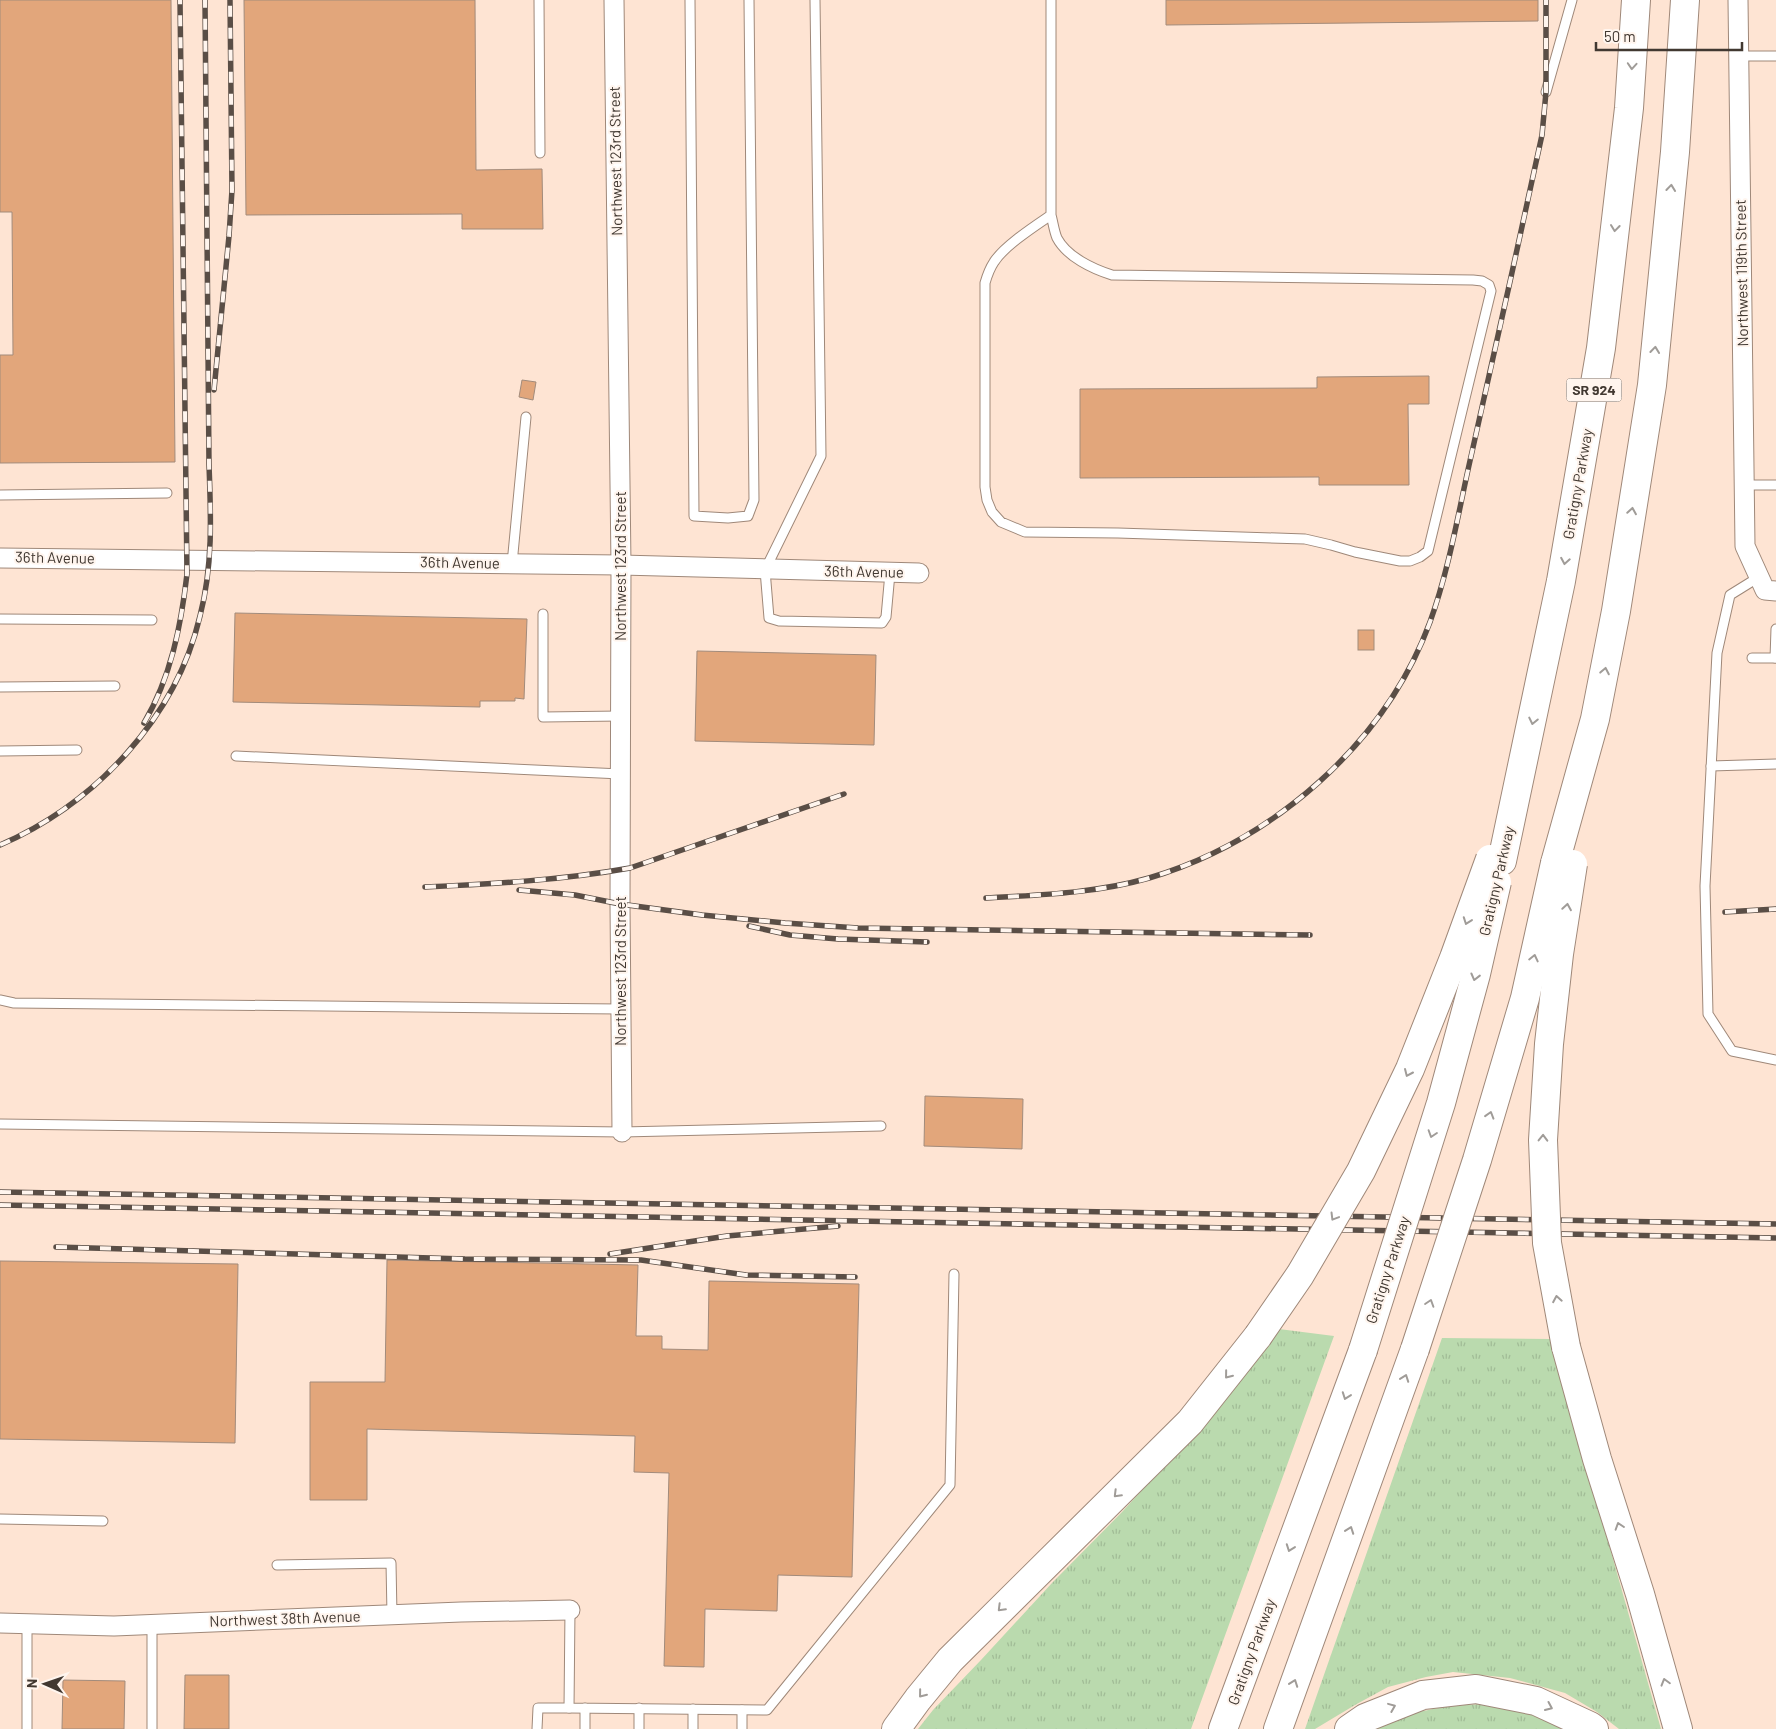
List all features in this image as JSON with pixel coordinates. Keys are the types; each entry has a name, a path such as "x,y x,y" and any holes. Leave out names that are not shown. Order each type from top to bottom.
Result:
{"highway":[{"name":"Gratigny Parkway","path":"1223,1729 1362,1350 1441,1103 1476,974 1496,860 1521,776 1561,581 1601,348 1629,108 1636,0"},
{"path":"1278,1729 1415,1349 1477,1160 1564,864 1616,611 1652,385 1675,152 1685,0"},
{"path":"896,1729 950,1660 1190,1422 1258,1336 1300,1275 1361,1171 1410,1070 1454,958 1496,860"},
{"path":"1564,864 1559,954 1550,1035 1543,1140 1547,1243 1566,1347 1597,1459 1640,1594 1678,1729"},
{"path":"1349,1729 1365,1718 1423,1695 1476,1689 1536,1701 1594,1729"}],"street":[{"name":"Northwest 123rd Street","path":"614,0 621,565 622,774 620,904 622,1132"},
{"name":"Northwest 119th Street","path":"1738,0 1746,546 1759,577"},
{"name":"36th Avenue","path":"0,558 621,565 919,573"},
{"path":"1759,577 1765,590 1776,591"},
{"name":"Northwest 38th Avenue","path":"0,1623 114,1626 570,1610"}],"lane":[{"path":"539,0 540,153"},
{"path":"690,0 694,516 728,518 748,516 754,500 749,0"},
{"path":"815,0 821,456 765,570 768,618 778,621 882,623 886,617 890,573"},
{"path":"1051,0 1051,215 1058,238 1069,252 1081,262 1112,275 1473,280 1482,281 1489,285 1491,291 1428,551 1420,558 1400,561 1305,539 1025,532 1001,522 992,512 987,500 985,487 985,283 995,260 1008,247 1051,215"},
{"path":"1546,92 1572,0"},
{"path":"1739,56 1776,56"},
{"path":"512,564 526,417"},
{"path":"1745,485 1776,485"},
{"path":"0,495 167,493"},
{"path":"1759,577 1730,595 1717,653 1705,886 1708,1014 1732,1051 1776,1060"},
{"path":"543,614 543,717 621,716"},
{"path":"0,619 152,620"},
{"path":"1752,658 1776,658 1776,629"},
{"path":"0,687 115,686"},
{"path":"0,751 77,750"},
{"path":"236,756 622,774"},
{"path":"1711,766 1776,764"},
{"path":"0,1000 14,1003 622,1009"},
{"path":"0,1124 622,1132 881,1126"},
{"path":"537,1729 538,1708 767,1710 950,1485 954,1274"},
{"path":"0,1519 103,1522"},
{"path":"277,1565 391,1563 392,1615"},
{"path":"569,1708 570,1610"},
{"path":"27,1624 27,1729"},
{"path":"152,1625 152,1729"},
{"path":"585,1708 585,1729"},
{"path":"639,1708 639,1729"},
{"path":"692,1729 693,1709"},
{"path":"742,1710 742,1729"}],"green space":[{"path":"1271,1328 1334,1336 1191,1729 918,1729 933,1710 1052,1583 1122,1512 1184,1444"},
{"path":"1442,1338 1551,1339 1661,1729 1619,1729 1597,1712 1565,1693 1510,1678 1453,1672 1388,1687 1315,1729 1305,1729"},
{"path":"1481,1704 1518,1708 1565,1729 1377,1729 1414,1713 1454,1706"}],"building":[{"path":"0,0 171,0 175,462 0,463 0,355 13,355 12,212 0,212"},
{"path":"244,0 475,0 476,170 542,169 543,229 462,229 462,214 246,215"},
{"path":"1166,0 1538,0 1538,21 1166,25"},
{"path":"1429,376 1429,404 1408,404 1409,485 1319,485 1319,477 1080,478 1080,389 1317,388 1317,377"},
{"path":"522,380 536,382 533,400 519,397"},
{"path":"235,613 527,619 524,699 515,698 515,701 480,701 480,707 233,702"},
{"path":"1358,630 1374,630 1374,650 1358,650"},
{"path":"697,651 876,655 874,745 695,741"},
{"path":"925,1096 1023,1099 1022,1149 924,1146"},
{"path":"387,1260 638,1265 636,1336 662,1336 662,1349 708,1350 709,1281 859,1284 852,1577 778,1575 777,1611 705,1609 704,1667 664,1666 669,1473 634,1472 635,1436 367,1429 367,1500 310,1500 310,1382 385,1382"},
{"path":"0,1261 238,1264 235,1443 0,1439"},
{"path":"185,1675 229,1675 229,1729 184,1729"},
{"path":"63,1680 125,1681 124,1729 62,1729"}],"railway":[{"path":"144,723 168,669 182,613 187,574 180,0"},
{"path":"0,845 35,828 68,806 99,781 127,753 151,722 172,689 188,653 200,616 209,560 210,522 205,0"},
{"path":"214,390 232,190 230,0"},
{"path":"986,898 1027,896 1109,887 1149,878 1195,861 1239,840 1281,813 1319,782 1354,747 1385,708 1410,667 1430,622 1454,537 1542,135 1546,92 1546,0"},
{"path":"425,887 502,883 630,868 844,794"},
{"path":"519,890 575,895 620,904 702,915 858,928 1310,935"},
{"path":"1725,912 1776,909"},
{"path":"749,926 790,935 838,939 927,942"},
{"path":"0,1192 1776,1224"},
{"path":"0,1205 1776,1238"},
{"path":"610,1254 727,1236 838,1226"},
{"path":"56,1247 465,1259 641,1260 746,1275 855,1277"}]}
